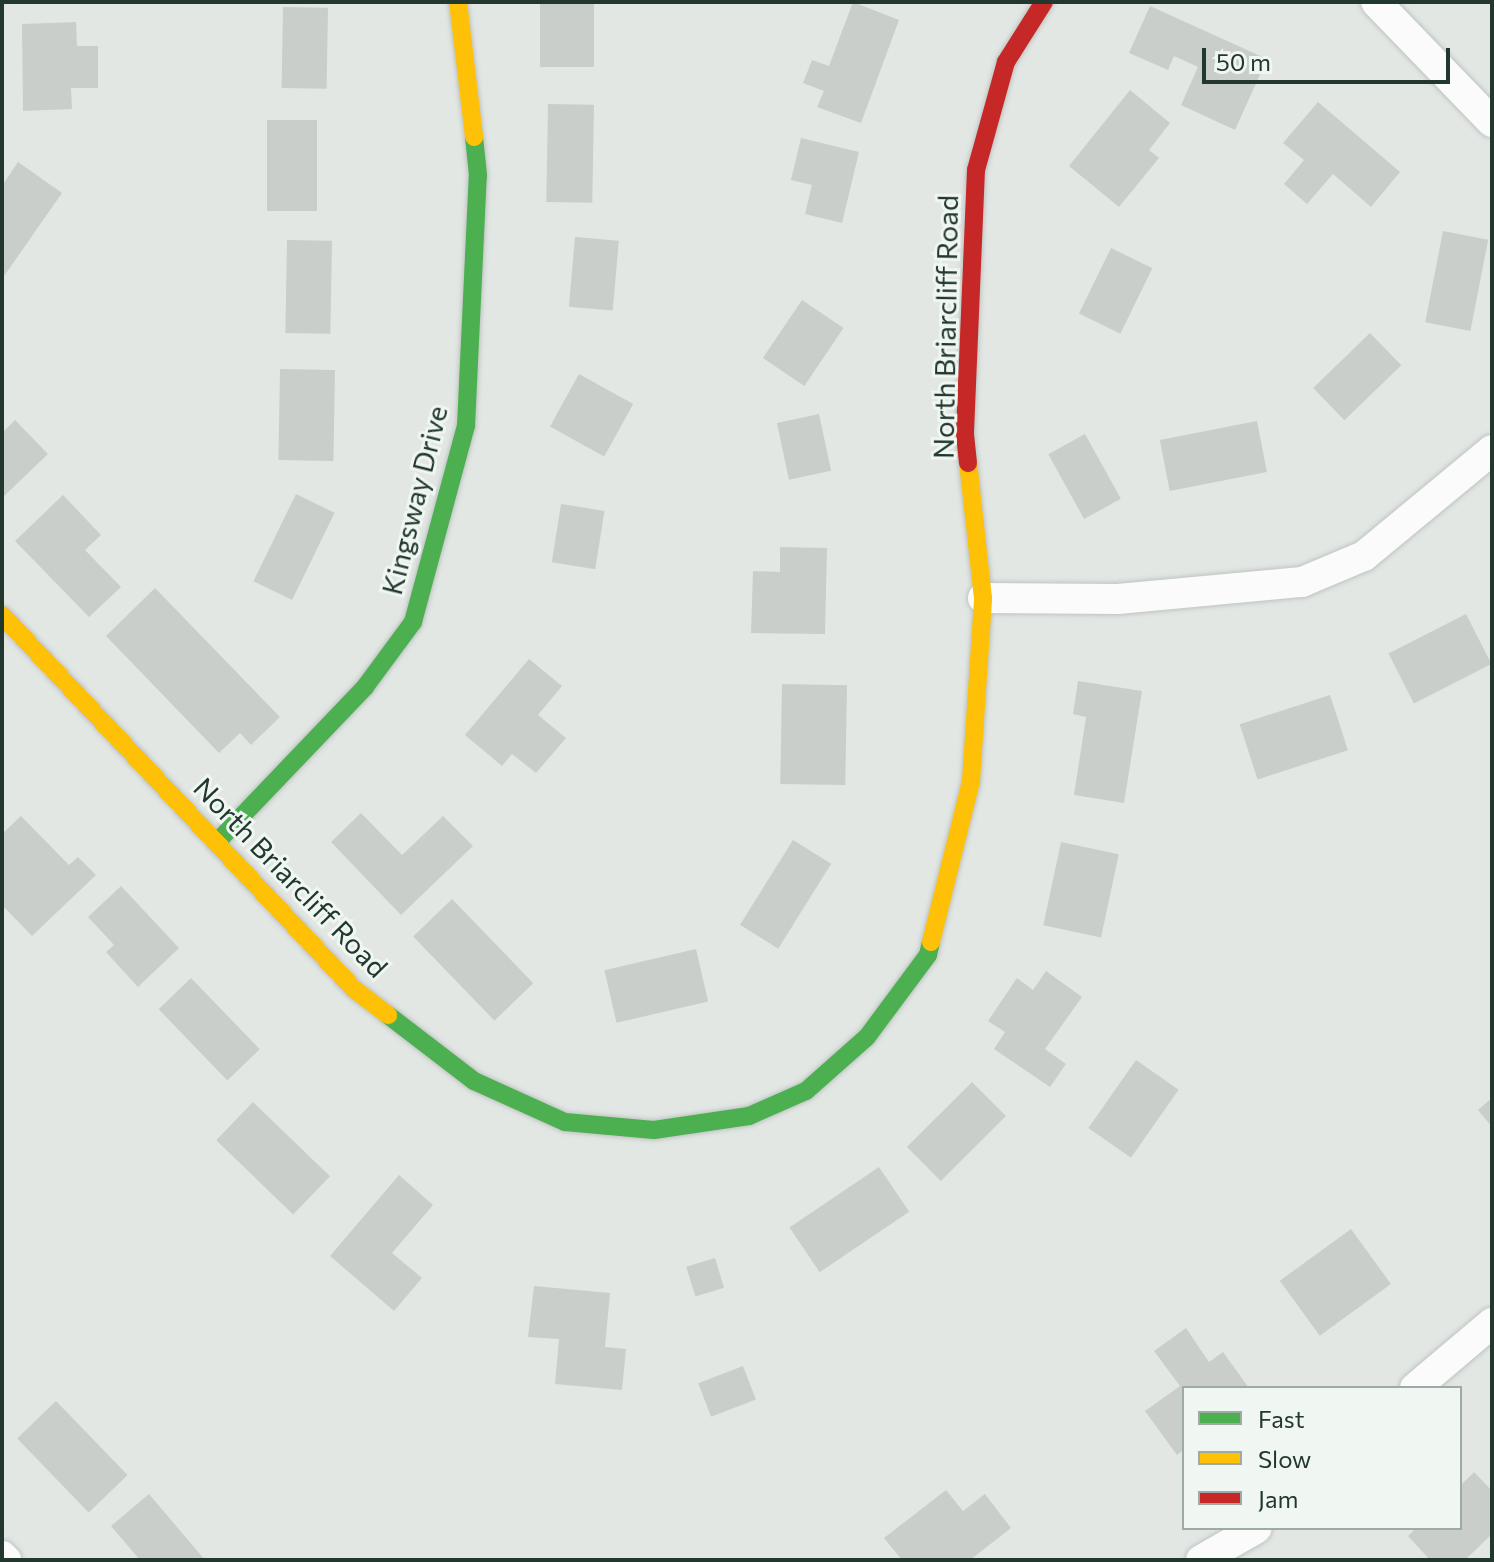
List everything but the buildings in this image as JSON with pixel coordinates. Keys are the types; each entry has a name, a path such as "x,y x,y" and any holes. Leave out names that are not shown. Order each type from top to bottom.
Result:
{"street":[{"name":"Kingsway Drive","path":"218,841 365,687 413,622 466,426 478,175 458,2"},
{"name":"North Briarcliff Road","path":"2,615 354,989 474,1081 565,1122 654,1130 749,1116 806,1091 867,1037 928,955 971,781 983,598 965,432 976,170 1006,62 1044,2"},
{"path":"1376,2 1492,122"},
{"path":"983,598 1118,599 1302,582 1364,556 1492,450"},
{"path":"1417,1386 1492,1323"},
{"path":"1201,1560 1254,1530"},
{"path":"2,1556 6,1560"}],"traffic: fast":[{"path":"218,841 365,687 413,622 466,426 478,175 474,137"},
{"path":"388,1015 474,1081 565,1122 654,1130 749,1116 806,1091 867,1037 928,955 931,942"}],"traffic: slow":[{"path":"458,2 474,137"},
{"path":"931,942 971,781 983,598 968,463"},
{"path":"2,615 354,989 388,1015"}],"traffic: jam":[{"path":"968,463 965,432 976,170 1006,62 1044,2"}]}
